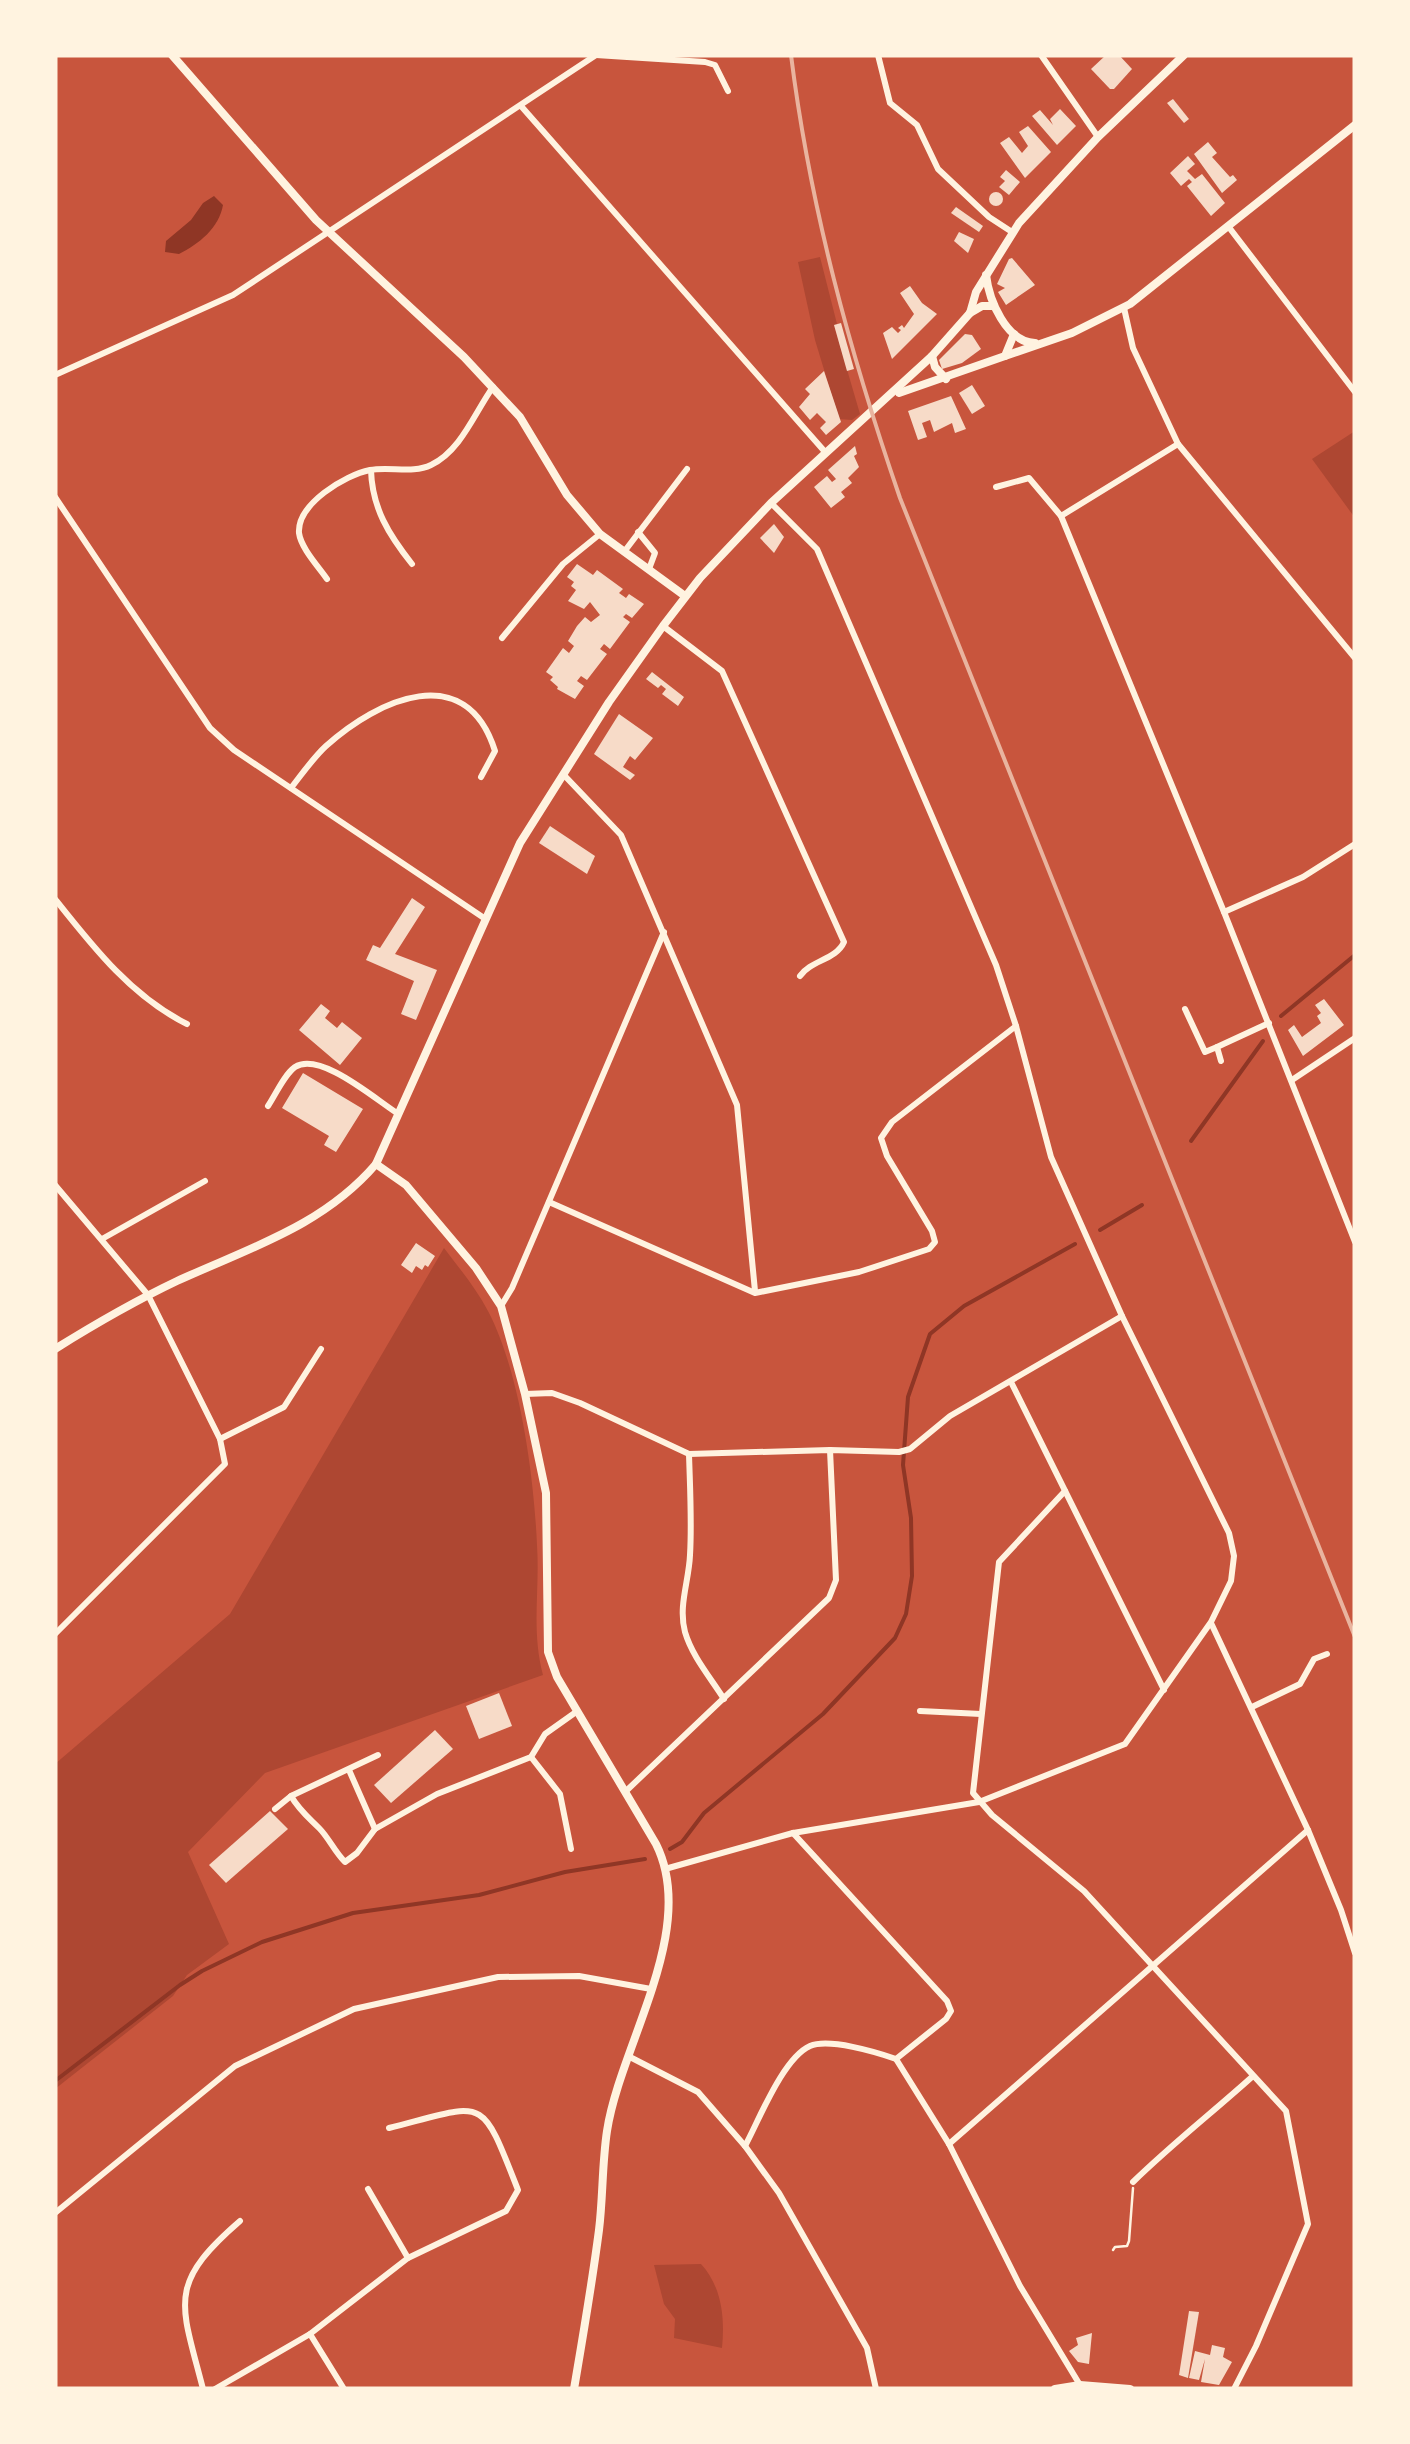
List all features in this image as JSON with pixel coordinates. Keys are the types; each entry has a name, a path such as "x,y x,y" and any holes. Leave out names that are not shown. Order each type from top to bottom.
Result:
{"street":[{"path":"172,55 270,171 492,387 528,428 567,495 600,534 685,596"},
{"path":"55,376 208,309 286,262 596,55 705,62 715,65 728,91"},
{"path":"878,55 890,103 917,125 938,169 989,218 1012,232"},
{"path":"1041,55 1098,137"},
{"path":"970,313 976,292 1012,232 1098,137 1184,55"},
{"path":"522,106 826,453"},
{"path":"894,394 1049,342 1124,308 1355,125"},
{"path":"1228,226 1355,392"},
{"path":"986,276 994,306 1014,334 1026,343 1049,342"},
{"path":"55,1349 148,1294 299,1226 334,1206 376,1164 520,842 662,626 771,502 894,394 970,313 982,306 994,306"},
{"path":"1124,308 1133,348 1178,444 1355,658"},
{"path":"1004,356 1014,334"},
{"path":"932,356 934,367 946,379"},
{"path":"327,579 300,537 300,520 320,496 343,479 371,470 434,464 462,436 492,387"},
{"path":"1061,516 1178,444"},
{"path":"624,552 687,469"},
{"path":"371,470 372,497 392,539 412,564"},
{"path":"996,487 1029,478 1061,516 1352,1226 1355,1242"},
{"path":"55,497 210,728 234,750 484,918"},
{"path":"665,1869 794,1833 979,1802 1125,1744 1211,1622 1231,1582 1234,1556 1228,1533 1122,1316 1051,1157 996,965 817,549 771,502"},
{"path":"638,532 656,553 649,569"},
{"path":"502,638 564,564 600,534"},
{"path":"662,626 722,672 844,942 840,951 806,967 800,976"},
{"path":"291,788 326,747 379,708 431,693 465,704 488,729 495,751 481,776"},
{"path":"563,774 621,835 737,1105 755,1293"},
{"path":"1224,912 1303,878 1355,844"},
{"path":"55,899 114,969 160,1011 187,1024"},
{"path":"501,1306 664,932"},
{"path":"1186,1008 1205,1052 1269,1023"},
{"path":"549,1202 755,1293 859,1272 929,1249 934,1242 932,1232 887,1156 882,1138 892,1122 1016,1026"},
{"path":"1292,1080 1355,1038"},
{"path":"1216,1047 1221,1060"},
{"path":"268,1106 292,1068 306,1062 330,1068 397,1114"},
{"path":"376,1164 406,1185 476,1268 501,1306 546,1493 548,1652 576,1712 656,1844 665,1869 666,1926 651,1989 626,2055 607,2127 600,2226 574,2389"},
{"path":"102,1239 205,1181"},
{"path":"55,1185 148,1294 220,1439 225,1464 55,1634"},
{"path":"525,1394 552,1393 580,1402 689,1454 899,1452 910,1449 950,1416 1122,1316"},
{"path":"220,1439 284,1407 321,1349"},
{"path":"1011,1382 1164,1690"},
{"path":"625,1792 829,1598 836,1580 830,1450"},
{"path":"689,1454 692,1536 682,1602 684,1627 691,1649 724,1698"},
{"path":"1064,1491 999,1562 973,1793 1084,1891 1286,2111 1308,2224 1234,2389"},
{"path":"1211,1622 1308,1830 1342,1910 1355,1953"},
{"path":"1252,1707 1300,1684 1314,1659 1327,1654"},
{"path":"920,1711 981,1714"},
{"path":"291,1796 303,1816 320,1829 345,1862 375,1830 437,1794 531,1757 546,1734 576,1712"},
{"path":"274,1809 291,1796 378,1755"},
{"path":"531,1757 560,1794 570,1849"},
{"path":"348,1770 375,1830"},
{"path":"950,2144 1308,1830"},
{"path":"794,1833 947,2001 951,2010 946,2019 896,2059"},
{"path":"55,2212 235,2066 354,2009 498,1978 579,1976 651,1989"},
{"path":"745,2146 788,2067 808,2047 822,2042 896,2059 950,2144 1020,2286 1080,2385"},
{"path":"626,2055 698,2092 780,2192 867,2348 876,2389"},
{"path":"1133,2182 1183,2132 1202,2122 1253,2076"},
{"path":"214,2389 310,2334 408,2258 506,2212 518,2190 494,2128 483,2114 464,2109 389,2128"},
{"path":"368,2188 408,2258"},
{"path":"203,2389 182,2308 193,2268 240,2221"},
{"path":"310,2334 344,2389"},
{"path":"1061,2388 1080,2385 1130,2389"}],"path":[{"path":"1113,2250 1129,2242 1133,2182"}],"shaded area":[{"path":"214,196 223,205 207,234 179,254 165,252 166,241"},
{"path":"820,257 837,324 834,325 860,414 852,420 839,419 815,340 798,262"},
{"path":"1355,431 1355,518 1312,459"},
{"path":"444,1248 488,1311 517,1394 533,1488 538,1562 537,1642 543,1675 265,1773 188,1852 229,1944 187,1975 173,1996 55,2089 55,1764 230,1614"},
{"path":"701,2264 721,2303 722,2348 674,2338 675,2319 664,2304 654,2265"}],"building":[{"path":"1106,55 1119,55 1132,69 1114,89 1091,69"},
{"path":"1173,99 1189,119 1184,123 1167,103"},
{"path":"1060,109 1076,126 1057,145 1032,116 1040,110 1053,125 1050,119"},
{"path":"1028,126 1051,152 1025,178 1000,143 1009,137 1022,153 1028,146 1019,132"},
{"path":"1208,142 1217,153 1212,157 1237,180 1222,193 1194,154"},
{"path":"1188,156 1195,164 1187,171 1195,179 1202,174 1225,203 1211,216 1187,186 1192,182 1189,179 1181,186 1170,173"},
{"path":"1006,170 1020,182 1009,195 999,187 1005,181 1000,177"},
{"path":"996,192 1003,199 996,206 989,199"},
{"path":"956,207 983,226 979,232 951,213"},
{"path":"959,232 974,239 968,253 954,241"},
{"path":"1012,258 1035,285 1006,305 998,292 1005,288 997,284"},
{"path":"910,286 922,303 937,314 892,359 883,333 892,327 898,333 898,328 904,328 914,314 900,293"},
{"path":"841,323 854,369 847,371 834,325"},
{"path":"965,334 972,335 981,349 962,363 942,369 939,360"},
{"path":"824,371 841,422 826,435 820,428 826,422 817,413 810,420 799,407 810,394 805,389"},
{"path":"972,385 985,406 972,414 959,393"},
{"path":"951,396 966,429 955,433 952,423 934,432 930,420 922,423 927,437 918,440 908,411"},
{"path":"855,446 859,467 848,478 852,483 841,492 845,497 831,508 814,487 827,476 832,482 836,479 828,470"},
{"path":"774,524 784,537 774,553 760,538"},
{"path":"577,564 593,575 597,570 623,589 619,593 626,598 629,594 644,604 632,618 626,614 623,617 630,622 610,649 604,644 600,649 607,654 587,680 581,676 577,681 584,686 575,699 557,689 550,680 553,677 546,672 563,648 569,653 574,646 568,641 585,617 591,622 600,615 590,602 584,609 568,601 576,590 567,577"},
{"path":"652,672 684,697 678,706 662,694 666,689 646,679"},
{"path":"619,714 653,738 635,760 630,756 623,767 635,775 630,780 594,754"},
{"path":"550,826 595,856 587,874 539,843"},
{"path":"412,898 425,907 395,954 437,970 416,1020 401,1014 414,981 366,960 373,945 380,948"},
{"path":"1324,999 1344,1025 1303,1056 1288,1030 1294,1025 1302,1037 1321,1023 1317,1016 1321,1013 1315,1005"},
{"path":"321,1004 330,1011 325,1018 337,1028 342,1022 362,1038 340,1065 299,1030"},
{"path":"303,1073 363,1109 336,1152 324,1145 329,1136 282,1108"},
{"path":"416,1243 435,1256 428,1267 425,1265 422,1270 416,1266 412,1273 401,1265"},
{"path":"499,1693 512,1726 479,1739 466,1706"},
{"path":"435,1730 453,1749 391,1803 374,1785"},
{"path":"270,1811 288,1829 226,1883 209,1865"},
{"path":"1189,2311 1199,2312 1188,2378 1179,2375"},
{"path":"1092,2333 1089,2364 1078,2362 1069,2351 1078,2345 1076,2338"},
{"path":"1212,2345 1225,2348 1223,2357 1232,2362 1219,2385 1201,2382 1205,2359 1199,2380 1189,2378 1195,2351 1210,2355"}],"waterway":[{"path":"1281,1016 1355,955"},
{"path":"1191,1141 1263,1041"},
{"path":"1100,1230 1142,1205"},
{"path":"670,1849 682,1842 704,1813 823,1714 895,1638 906,1614 912,1576 911,1518 903,1465 908,1397 930,1334 964,1306 1075,1244"},
{"path":"55,2081 180,1985 262,1942 353,1913 479,1895 565,1872 645,1859"}],"railway":[{"path":"791,55 809,168 834,279 900,498 1355,1637"}]}
